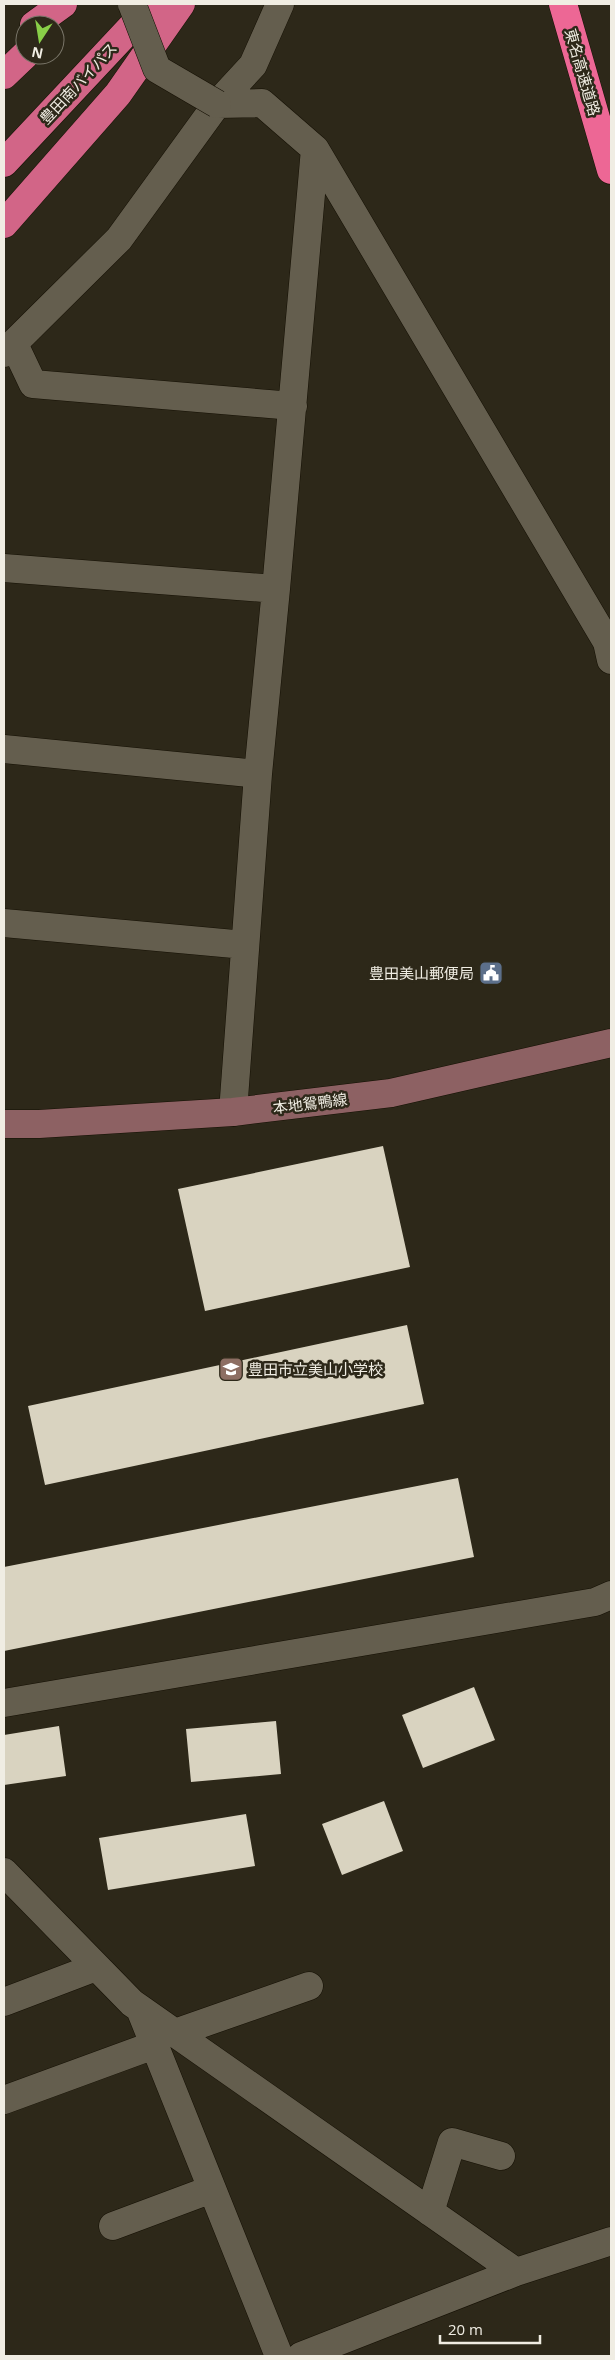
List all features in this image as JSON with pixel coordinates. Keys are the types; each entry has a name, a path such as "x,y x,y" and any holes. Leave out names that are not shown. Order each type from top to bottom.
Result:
{"highway":[{"path":"48,15 63,4"},
{"path":"65,17 79,4"},
{"name":"豊田南バイパス","path":"4,163 153,4"},
{"path":"4,224 118,94 181,4"},
{"name":"東名高速道路","path":"563,4 611,170"},
{"path":"4,52 15,42"},
{"path":"4,75 15,65"}],"main road":[{"name":"本地鴛鴨線","path":"4,1124 39,1124 233,1112 391,1093 611,1043"}],"street":[{"path":"132,4 157,69 217,104 262,103 315,149 607,642 611,660"},
{"path":"280,4 253,64 217,104 119,239 9,348 33,384 293,406"},
{"path":"233,1112 258,774 315,149"},
{"path":"4,568 276,589"},
{"path":"4,749 258,774"},
{"path":"4,923 245,945"},
{"path":"4,1703 595,1602 611,1595"},
{"path":"4,1872 14,1898 96,1967 140,2009 165,2039 430,2212 516,2272"},
{"path":"4,2002 96,1967"},
{"path":"4,2100 309,1986"},
{"path":"165,2039 212,2189 279,2356"},
{"path":"430,2212 452,2142 501,2156"},
{"path":"113,2226 212,2189"},
{"path":"301,2356 516,2272 611,2241"}],"building":[{"path":"383,1146 410,1267 205,1311 178,1189"},
{"path":"407,1325 424,1404 45,1485 28,1406"},
{"path":"458,1478 474,1557 4,1651 4,1567"},
{"path":"474,1687 495,1740 423,1768 402,1715"},
{"path":"276,1721 281,1774 191,1782 186,1729"},
{"path":"59,1726 66,1776 4,1785 4,1735"},
{"path":"384,1801 403,1851 342,1875 322,1824"},
{"path":"246,1814 255,1866 108,1890 99,1838"}],"place":[{"name":"豊田美山郵便局","path":"491,973"},
{"name":"豊田市立美山小学校","path":"231,1369"}]}
